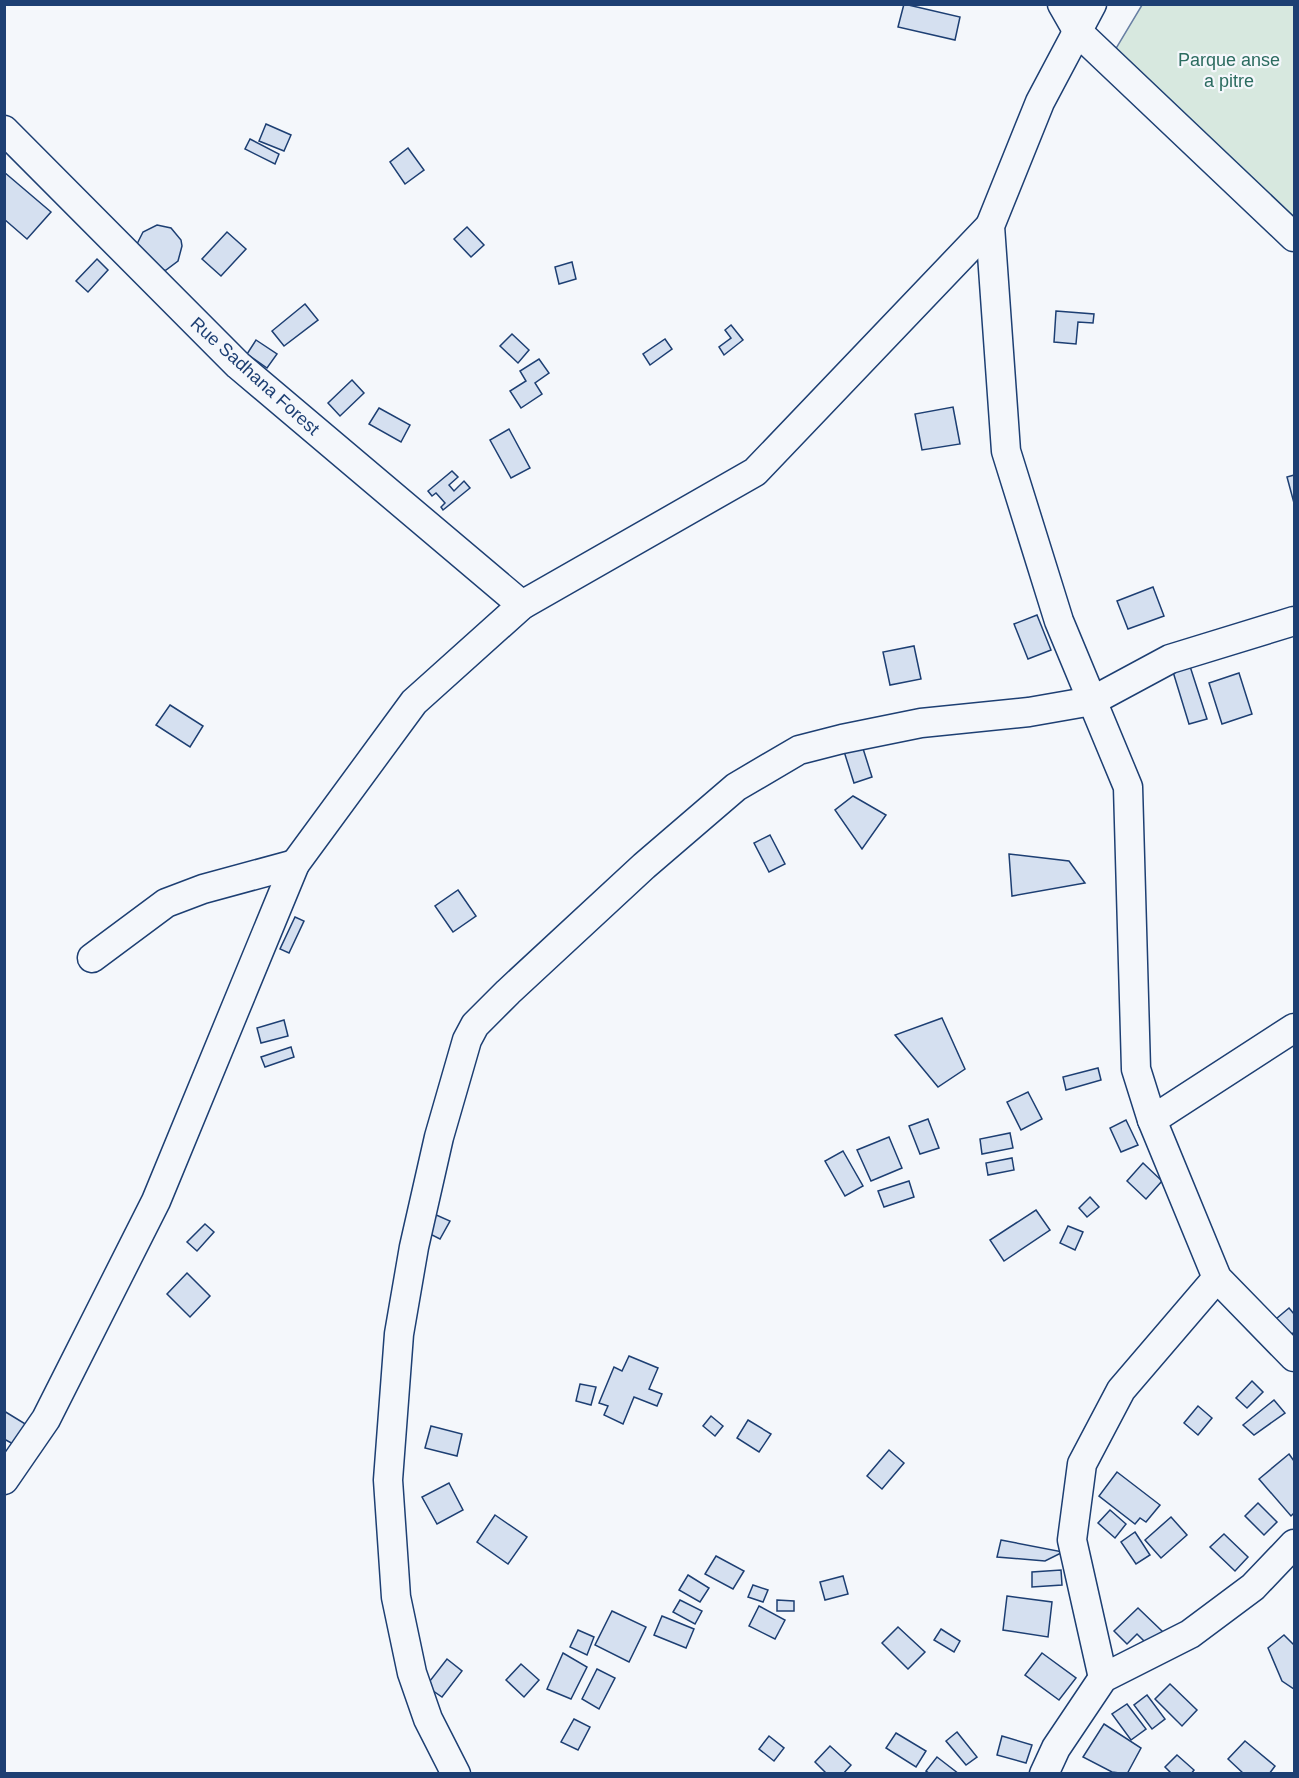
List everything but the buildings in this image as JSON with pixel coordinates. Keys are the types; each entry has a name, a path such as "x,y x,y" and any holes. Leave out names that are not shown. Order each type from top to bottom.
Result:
{"street":[{"path":"1062,4 1078,32 1294,237"},
{"path":"4,1480 46,1419 156,1201 294,864 414,702 522,605 755,472 990,226 1040,102 1092,4"},
{"name":"Rue Sadhana Forest","path":"4,130 238,365 522,605"},
{"path":"990,226 1006,451 1059,621 1128,787 1136,1069 1152,1120 1217,1278 1294,1357"},
{"path":"456,1773 428,1719 412,1674 396,1597 388,1480 399,1334 414,1247 439,1137 467,1040 475,1025 644,866 736,787 799,750 921,723 1029,712 1092,701 1170,659 1294,621"},
{"path":"92,958 166,903 203,889 294,864"},
{"path":"1152,1120 1294,1028"},
{"path":"1102,1678 1072,1540 1082,1464 1120,1390 1217,1278"},
{"path":"1044,1773 1056,1748 1102,1678 1190,1634 1253,1587 1294,1544"}],"green space":[{"name":"Parque anse a pitre","path":"1142,5 1294,5 1294,217 1112,55"}]}
